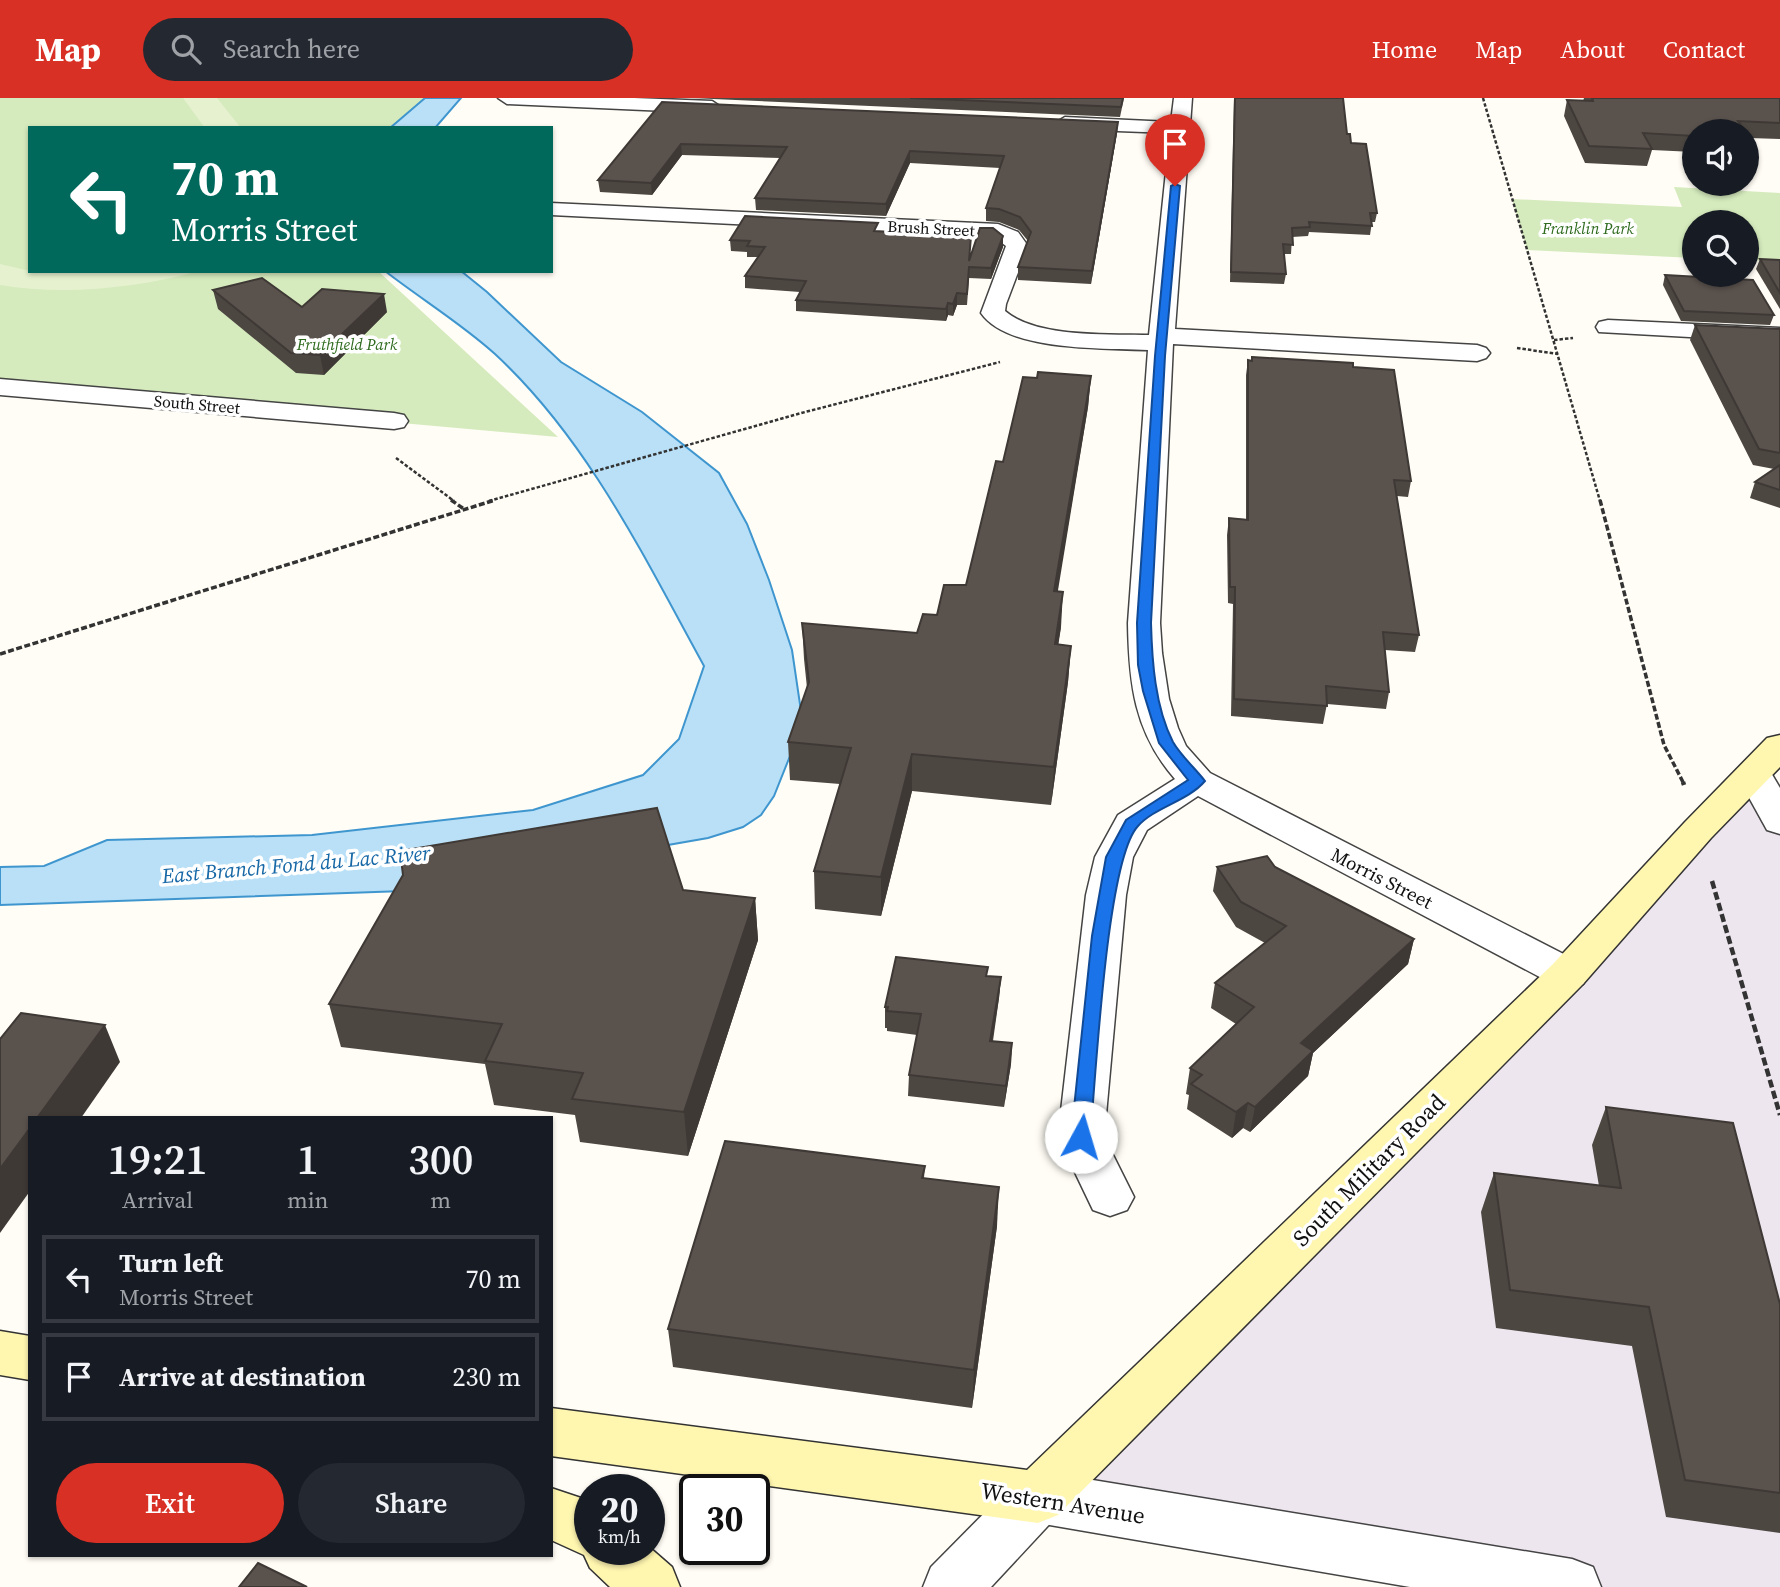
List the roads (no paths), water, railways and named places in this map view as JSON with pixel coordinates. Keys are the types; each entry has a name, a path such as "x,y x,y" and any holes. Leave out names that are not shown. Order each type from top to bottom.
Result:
{"main road":[{"name":"South Military Road","path":"1038,1497 1567,974 1698,830 1767,760"},
{"path":"0,1353 28,1358"},
{"name":"Western Avenue","path":"553,1432 1038,1497"},
{"path":"553,1515 574,1522"},
{"path":"627,1565 651,1587"}],"street":[{"path":"507,98 731,108"},
{"path":"1053,122 1182,113"},
{"name":"Morris Street","path":"1182,113 1161,339 1144,623 1145,665 1166,743 1197,781 1567,974"},
{"name":"Brush Street","path":"553,209 998,231 1010,237 1017,246 993,313 1000,321 1045,336 1477,354"},
{"path":"1608,326 1780,335"},
{"name":"South Street","path":"0,387 394,421"},
{"path":"1767,760 1780,822"},
{"path":"1110,1197 1081,1137 1106,895 1114,857 1131,823 1197,781"},
{"name":"South Military Road","path":"952,1587 1038,1497"},
{"name":"Western Avenue","path":"1038,1497 1572,1587"}],"water":[{"path":"425,98 461,98 437,126 392,126"},
{"name":"East Branch Fond du Lac River","path":"388,273 463,273 561,362 642,412 719,473 747,524 769,580 792,650 801,711 790,756 774,796 761,815 743,827 708,838 404,891 0,905 0,867 44,866 107,840 312,835 533,810 643,775 679,739 704,666 636,542 586,462 528,388 495,354"}],"park label":[{"name":"Franklin Park","path":"1588,228"},
{"name":"Fruthfield Park","path":"347,344"}]}
